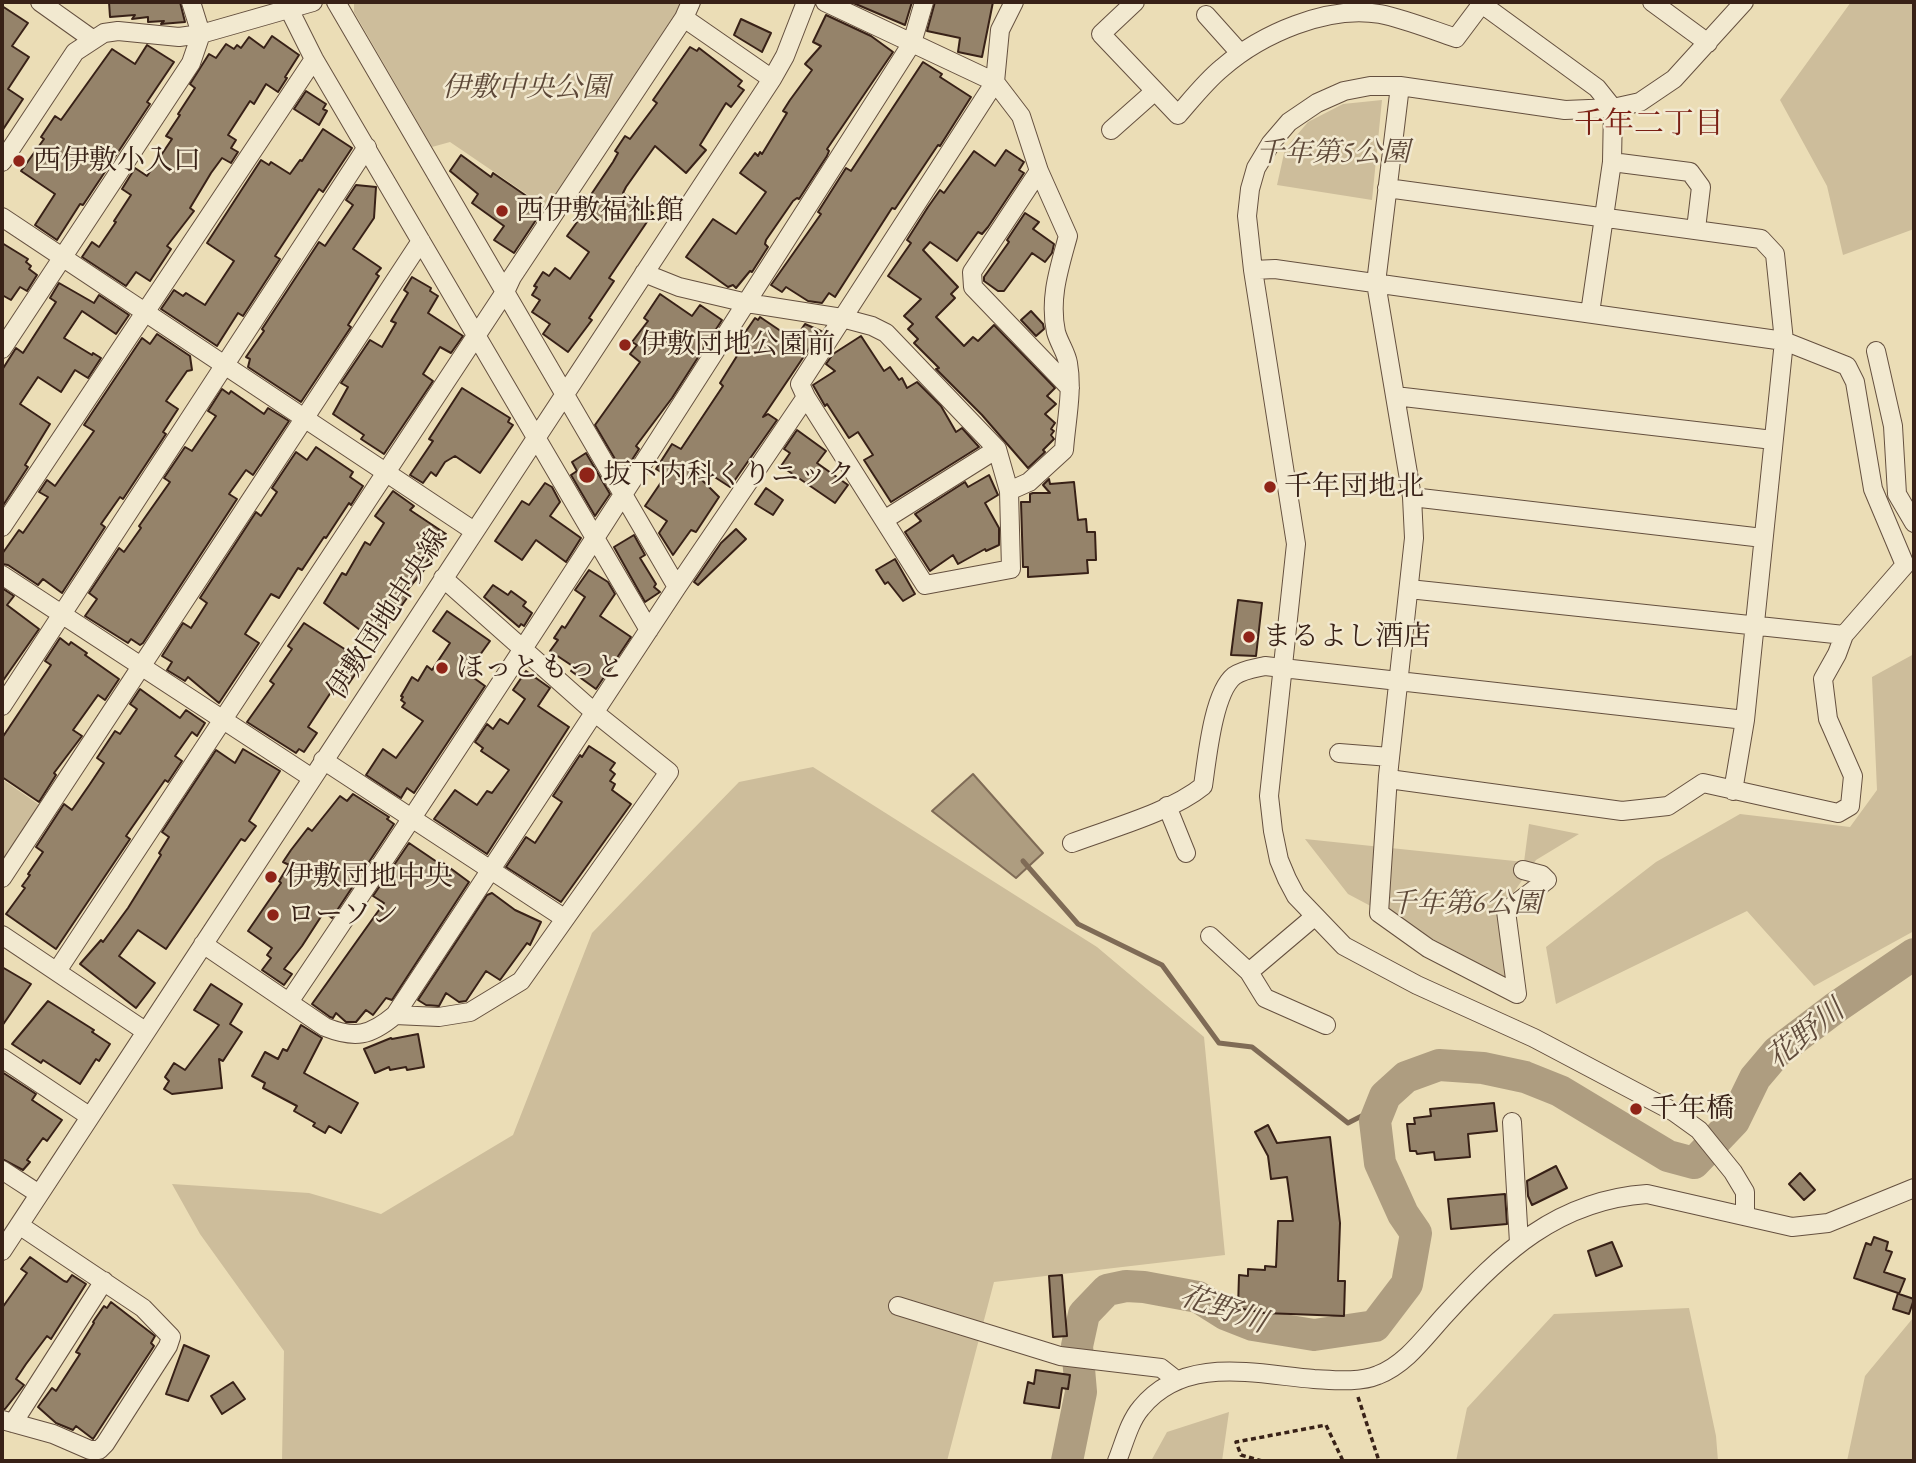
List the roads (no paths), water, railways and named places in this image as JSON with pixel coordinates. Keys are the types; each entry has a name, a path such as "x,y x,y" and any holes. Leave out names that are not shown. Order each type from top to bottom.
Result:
{"street":[{"path":"40,2 92,39"},
{"path":"2,349 191,63 201,34 191,2"},
{"path":"2,162 75,52 92,39 104,33 118,31 179,37 201,34 313,2"},
{"path":"336,2 677,587"},
{"name":"伊敷団地中央線","path":"2,1251 772,79 785,56 806,2"},
{"path":"825,2 995,82 1021,116 1039,171 1069,236 1054,285 1053,307 1057,334 1068,362 1070,388 1064,450 1029,482 1009,491"},
{"path":"289,1002 625,495 747,303 912,43 924,2"},
{"path":"644,273 679,288 747,303 842,318 872,326 886,333 997,449 1009,491 1011,569 925,584 800,384 842,318 995,82 1000,30 1014,2"},
{"path":"1135,2 1101,34 1178,115 1220,69 1258,42 1302,22 1331,15 1379,14 1456,38 1481,2 1597,88 1613,108 1612,162 1590,313"},
{"path":"1317,2 1331,15"},
{"path":"1652,2 1708,43"},
{"path":"1744,2 1662,89 1640,102 1613,108 1564,110 1400,86 1344,91 1317,103 1289,122 1271,144 1256,168 1250,188 1247,216 1296,544 1269,796 1279,860 1287,879 1296,896 1344,946 1417,985 1534,1038 1674,1112 1699,1130 1745,1192 1745,1215"},
{"path":"289,9 314,59 649,630"},
{"path":"57,971 505,292 512,277 687,10 772,79"},
{"path":"1206,15 1240,54"},
{"path":"2,527 314,59"},
{"path":"1400,86 1376,284 1412,497 1414,538 1388,776 1379,913 1428,948 1517,994 1506,911 1547,880 1542,875 1523,870"},
{"path":"1111,130 1155,91"},
{"path":"2,706 367,147"},
{"path":"1612,162 1690,172 1701,187 1696,229"},
{"path":"1039,171 972,272 974,286 1070,388"},
{"path":"1387,188 1761,239 1775,254 1784,341 1745,720 1734,791"},
{"path":"2,217 474,531"},
{"path":"2,878 421,241"},
{"path":"1253,270 1275,269 1784,341 1847,366 1855,382 1873,489 1910,562 1843,635 1837,654 1823,679 1828,719 1853,776 1850,806 1838,813 1703,783 1668,806 1622,811 1396,780 1388,776"},
{"path":"1876,351 1893,426 1897,494 1914,523"},
{"path":"1395,396 1773,440"},
{"path":"203,944 325,1027 344,1034 363,1034 380,1028 395,1016 594,712 806,397"},
{"path":"884,520 997,449"},
{"path":"1412,497 1763,538"},
{"path":"2,575 312,778"},
{"path":"395,1016 439,1017 470,1012 521,981 668,772 594,712 443,578"},
{"path":"1409,589 1843,635"},
{"path":"1072,843 1167,806 1203,786 1214,717 1222,696 1234,676 1253,668 1265,666 1745,720"},
{"path":"1339,752 1390,757"},
{"path":"323,761 564,918"},
{"path":"1167,806 1186,853"},
{"path":"1249,972 1314,916"},
{"path":"2,935 145,1031"},
{"path":"1210,936 1249,972 1265,998 1325,1025"},
{"path":"2,1058 89,1116"},
{"path":"1512,1122 1519,1243"},
{"path":"2,1170 39,1194"},
{"path":"1117,1461 1139,1409 1175,1379 1199,1373 1228,1372 1330,1380 1374,1377 1390,1370 1405,1359 1474,1283 1519,1243 1566,1214 1588,1205 1623,1196 1647,1194 1792,1227 1828,1223 1914,1188"},
{"path":"19,1225 104,1281 143,1308 171,1337 168,1346 99,1450 90,1450 53,1434 7,1422 104,1281"},
{"path":"898,1306 1060,1356 1161,1368 1175,1379"}],"waterway":[{"path":"1023,861 1078,924 1162,965 1219,1043 1252,1047 1348,1123 1381,1106"},
{"name":"花野川","path":"1067,1461 1081,1392 1077,1346 1084,1314 1107,1290 1126,1286 1144,1287 1198,1297 1225,1314 1253,1325 1314,1335 1375,1326 1407,1284 1416,1233 1403,1214 1380,1163 1375,1121 1385,1096 1406,1077 1439,1065 1483,1068 1525,1077 1560,1091 1668,1156 1694,1163 1734,1121 1755,1078 1777,1052 1914,954"}],"place":[{"name":"西伊敷小入口","path":"19,161"},
{"name":"西伊敷福祉館","path":"502,211"},
{"name":"伊敷団地公園前","path":"625,345"},
{"name":"坂下内科くりニック","path":"587,475"},
{"name":"千年団地北","path":"1270,487"},
{"name":"まるよし酒店","path":"1249,637"},
{"name":"ほっともっと","path":"442,668"},
{"name":"伊敷団地中央","path":"271,877"},
{"name":"ローソン","path":"273,915"},
{"name":"千年橋","path":"1636,1109"}],"district":[{"name":"千年二丁目","path":"1649,125"}],"park label":[{"name":"伊敷中央公園","path":"526,88"},
{"name":"千年第5公園","path":"1333,153"},
{"name":"千年第6公園","path":"1465,904"}]}
